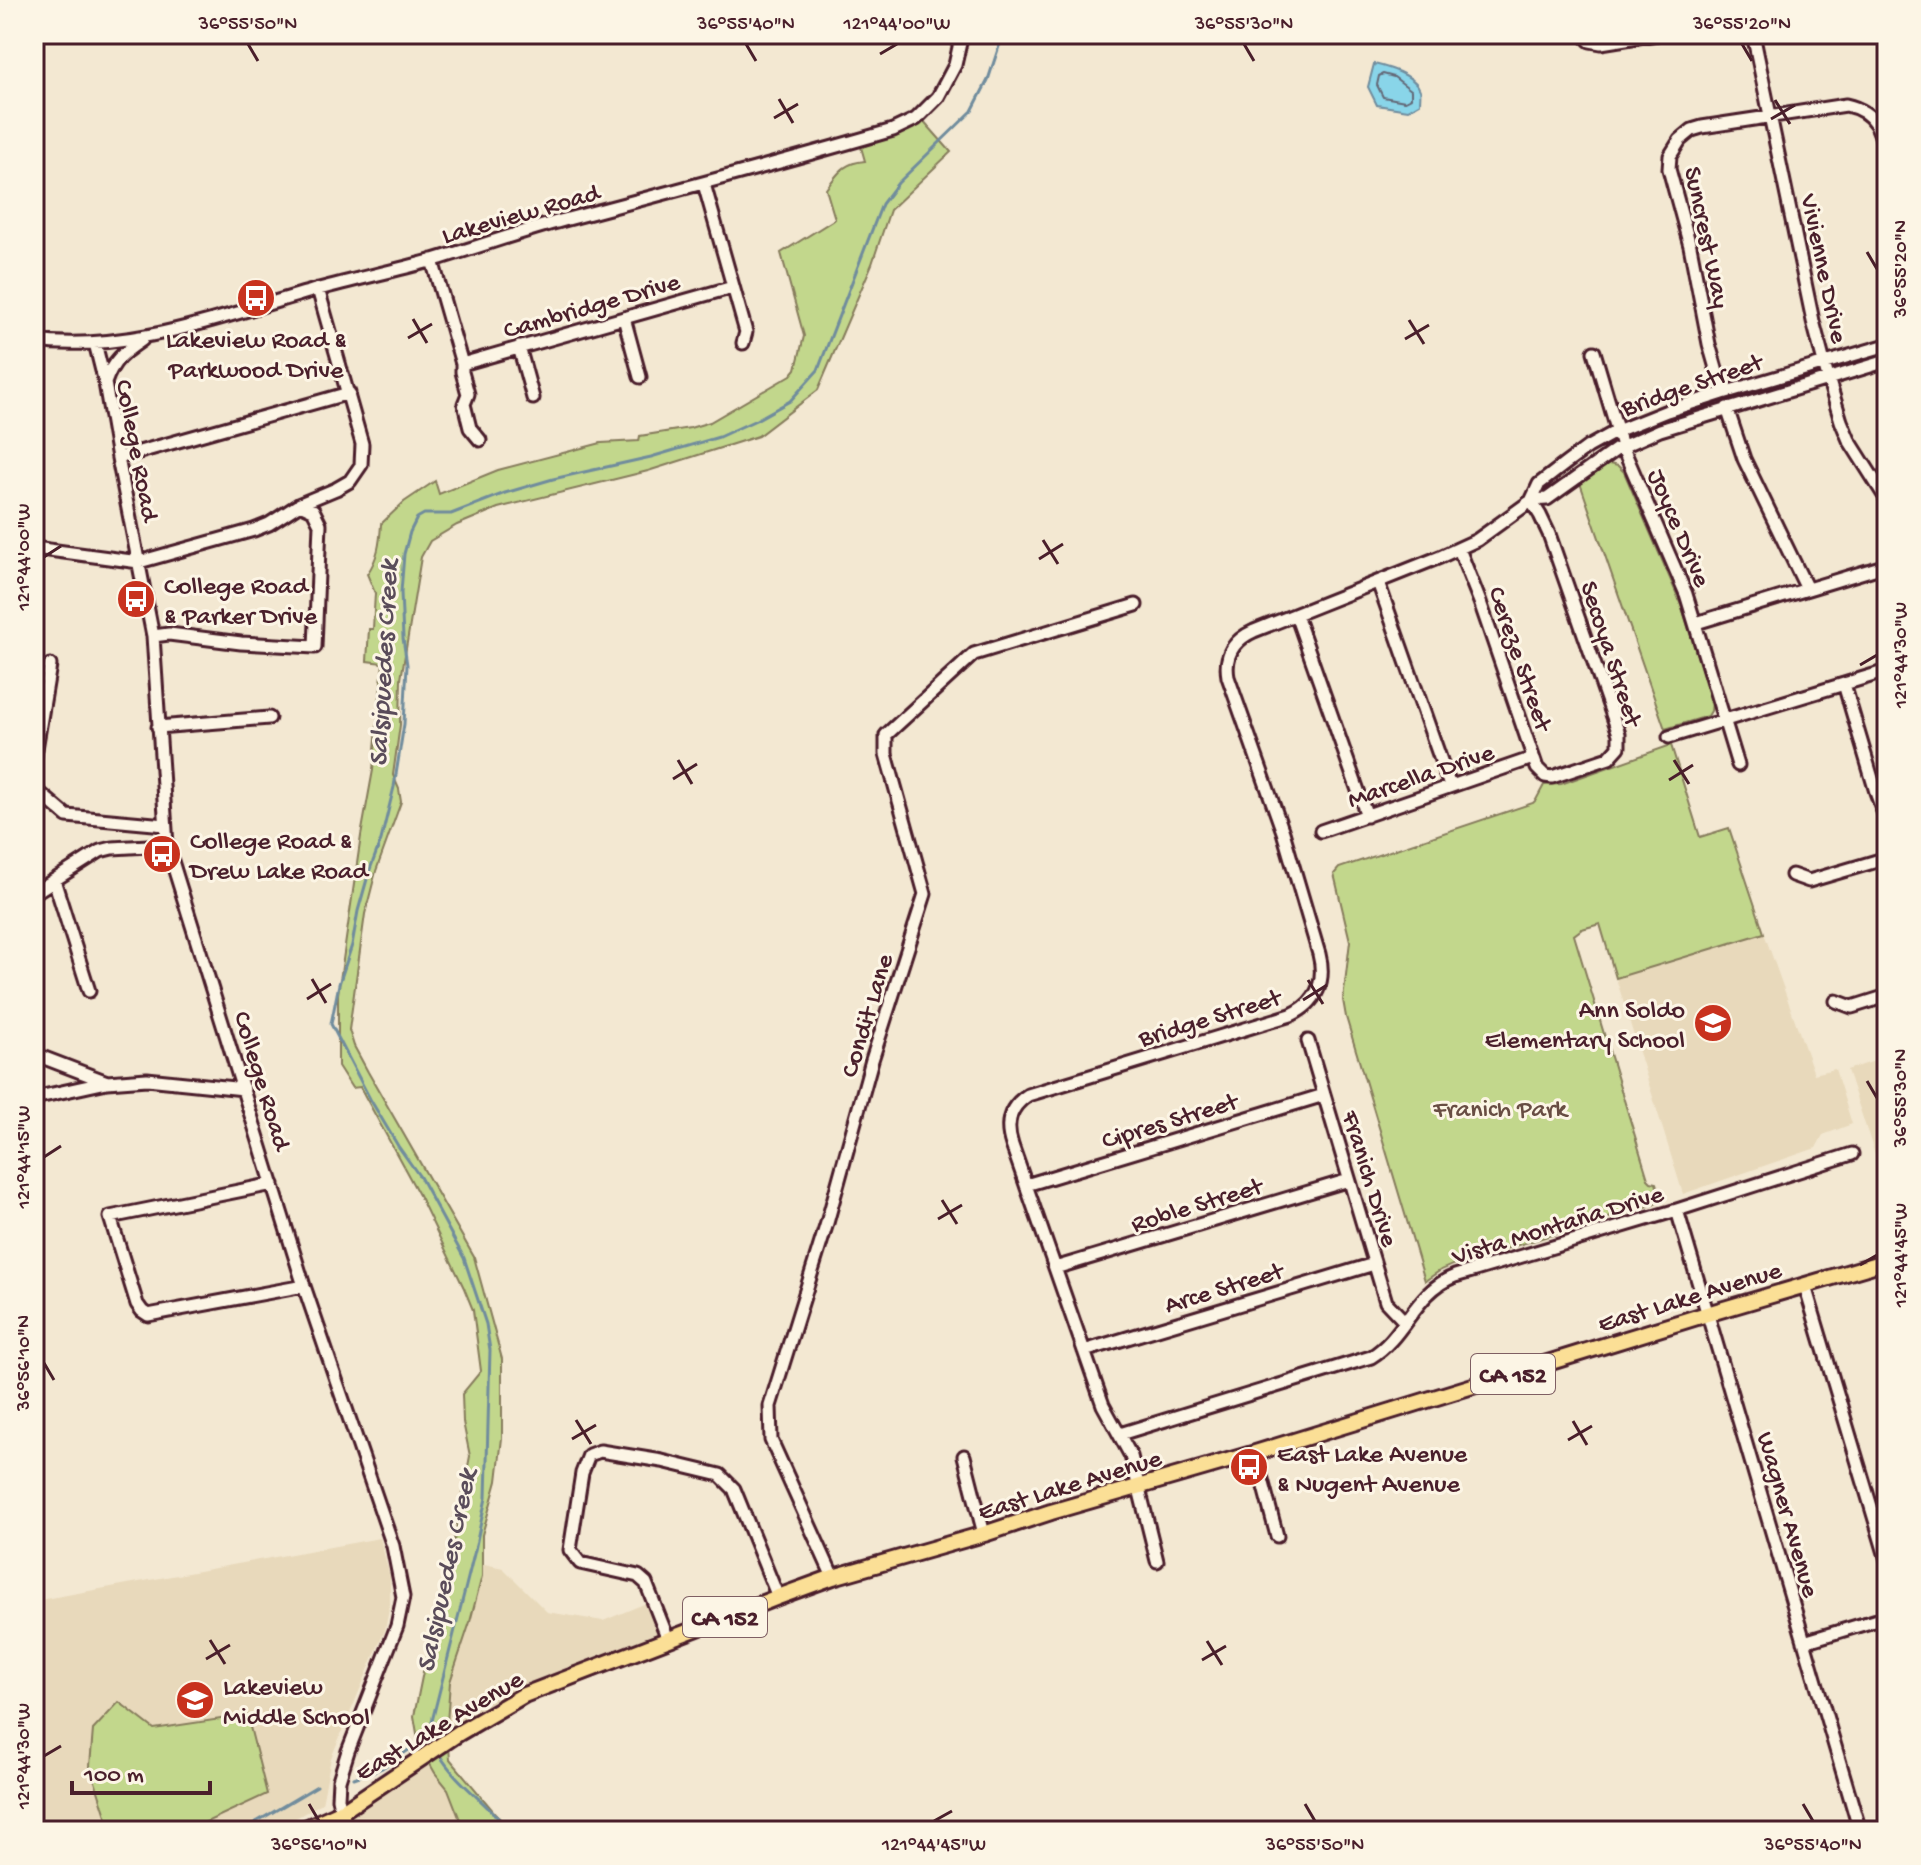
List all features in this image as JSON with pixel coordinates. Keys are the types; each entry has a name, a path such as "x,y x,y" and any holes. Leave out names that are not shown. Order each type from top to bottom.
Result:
{"main road":[{"name":"East Lake Avenue","path":"299,1831 341,1812 459,1733 524,1695 833,1577 1255,1453 1887,1261"},
{"path":"341,1812 345,1831"}],"street":[{"name":"Lakeview Road","path":"34,341 95,343 164,334 893,130 916,119 938,97 955,65 962,34"},
{"path":"1583,34 1590,41 1598,43 1657,34"},
{"name":"Vivienne Drive","path":"1753,34 1808,299 1828,378 1849,440 1887,500"},
{"name":"Suncrest Way","path":"1723,393 1709,344 1690,246 1670,175 1669,162 1676,144 1692,130 1837,105 1854,107 1868,114 1881,132 1887,159"},
{"path":"704,184 746,332 743,343"},
{"path":"432,260 462,364 468,394 464,404 470,428 480,440"},
{"name":"Cambridge Drive","path":"462,364 733,287"},
{"path":"34,548 139,562 262,527 355,476 363,458 360,434 318,289"},
{"path":"624,318 640,377"},
{"path":"105,383 117,358 147,337"},
{"name":"College Road","path":"95,343 153,636 167,845 304,1286 393,1546 403,1597 397,1626 339,1780 341,1812"},
{"name":"Bridge Street","path":"1532,501 1539,484 1588,447 1617,431 1723,393 1887,345"},
{"path":"519,347 533,398"},
{"name":"Joyce Drive","path":"1594,352 1622,446 1686,594 1738,765"},
{"name":"Bridge Street","path":"1157,1561 1131,1456 1106,1412 1009,1137 1008,1125 1014,1108 1024,1098 1286,1017 1306,1006 1318,991 1321,963 1307,910 1227,671 1229,655 1239,640 1254,631 1459,549 1488,533 1532,501 1547,499 1622,446 1727,408 1887,361"},
{"path":"118,458 349,393"},
{"path":"1727,408 1744,459 1807,589"},
{"path":"153,636 169,634 241,643 315,647 322,502 330,492"},
{"name":"Secoya Street","path":"1532,501 1549,534 1620,739 1618,750 1609,758 1548,777"},
{"path":"300,504 316,514 320,531"},
{"name":"Cereze Street","path":"1459,549 1533,758 1540,772 1548,777"},
{"path":"1696,623 1887,565"},
{"path":"1378,582 1450,786"},
{"name":"Condit Lane","path":"833,1577 771,1440 770,1406 827,1223 872,1060 925,894 886,754 886,735 974,654 1136,605"},
{"path":"1296,615 1367,816"},
{"path":"34,761 50,665"},
{"path":"1669,737 1887,671"},
{"path":"1844,684 1887,822"},
{"path":"158,727 269,718"},
{"name":"Marcella Drive","path":"1321,831 1533,758"},
{"path":"34,788 67,816 165,825"},
{"path":"34,893 100,851 167,845"},
{"path":"1792,875 1809,881 1887,858"},
{"path":"54,880 89,991"},
{"path":"1836,1001 1852,1007 1887,996"},
{"name":"Franich Drive","path":"1308,1041 1386,1302 1405,1322"},
{"path":"34,1054 107,1082"},
{"path":"34,1098 107,1082 155,1079 244,1089"},
{"name":"Cipres Street","path":"1026,1185 1324,1095"},
{"name":"Vista Montaña Drive","path":"1120,1434 1371,1357 1388,1344 1427,1294 1455,1276 1852,1154"},
{"name":"Roble Street","path":"1055,1268 1349,1180"},
{"path":"273,1184 110,1217 137,1304 148,1315 304,1286"},
{"name":"Wagner Avenue","path":"1677,1210 1860,1831"},
{"name":"Arce Street","path":"1084,1351 1374,1264"},
{"path":"1805,1286 1887,1560"},
{"path":"668,1639 646,1583 638,1576 580,1563 570,1550 582,1473 589,1455 600,1451 720,1475 734,1489 778,1597"},
{"path":"1255,1453 1277,1536"},
{"path":"964,1456 984,1534"},
{"path":"1804,1642 1887,1617"}],"shaded area":[{"name":"Ann Soldo Elementary School","path":"1764,933 1814,1074 1835,1069 1852,1124 1823,1135 1816,1148 1683,1194 1616,978"},
{"path":"1887,1057 1887,1191 1847,1070"},
{"name":"Lakeview Middle School","path":"380,1538 390,1577 390,1604 385,1630 331,1758 322,1803 273,1831 34,1831 34,1601"},
{"path":"452,1557 503,1568 547,1612 603,1621 656,1599 674,1640 570,1681 441,1741"},
{"path":"439,1747 469,1831 302,1831"}],"green space":[{"path":"922,119 951,152 890,210 872,264 818,390 758,436 648,471 498,508 457,525 430,541 421,557 401,679 400,725 393,775 401,802 376,871 365,914 349,1030 368,1072 474,1257 502,1359 502,1438 497,1481 482,1535 482,1576 450,1682 447,1723 450,1759 510,1831 466,1831 448,1789 419,1745 414,1716 425,1662 446,1596 470,1456 463,1422 462,1394 481,1371 473,1310 419,1195 360,1087 352,1088 338,1066 338,994 373,770 383,663 367,661 375,593 367,574 378,550 381,524 404,502 435,481 439,494 498,470 601,443 639,441 640,436 690,428 710,422 791,375 796,369 804,336 781,253 835,219 826,189 846,166 865,161 861,147 906,131"},
{"path":"1609,464 1618,466 1624,472 1681,604 1712,703 1708,716 1665,729 1580,483"},
{"name":"Franich Park","path":"1671,745 1700,837 1729,828 1764,933 1616,978 1600,924 1582,929 1574,935 1648,1179 1656,1183 1659,1200 1655,1204 1455,1264 1425,1281 1346,1017 1343,1000 1350,941 1334,874 1339,868 1533,803 1544,785 1561,784"},
{"path":"119,1702 154,1729 247,1715 267,1794 187,1831 111,1831 90,1766 93,1730"}],"water":[{"path":"1374,64 1400,72 1413,80 1420,91 1420,103 1408,110 1377,105 1368,87"}],"waterway":[{"name":"Salsipuedes Creek","path":"354,1778 382,1768 428,1737 486,1498 490,1350 486,1324 464,1258 420,1177 370,1099 331,1024 358,911 394,787 404,724 407,665 401,592 404,554 410,532 417,518 424,514 451,514 553,479 651,457 719,437 790,401 818,370 882,204 898,183 972,111 988,80 1003,34"},
{"path":"439,1754 509,1831"},
{"name":"Salsipuedes Creek","path":"241,1831 317,1786"}],"place":[{"name":"Lakeview Road & Parkwood Drive","path":"256,298"},
{"name":"College Road & Parker Drive","path":"136,599"},
{"name":"College Road & Drew Lake Road","path":"162,854"},
{"name":"Ann Soldo Elementary School","path":"1713,1023"},
{"name":"East Lake Avenue & Nugent Avenue","path":"1249,1467"},
{"name":"Lakeview Middle School","path":"195,1700"}]}
